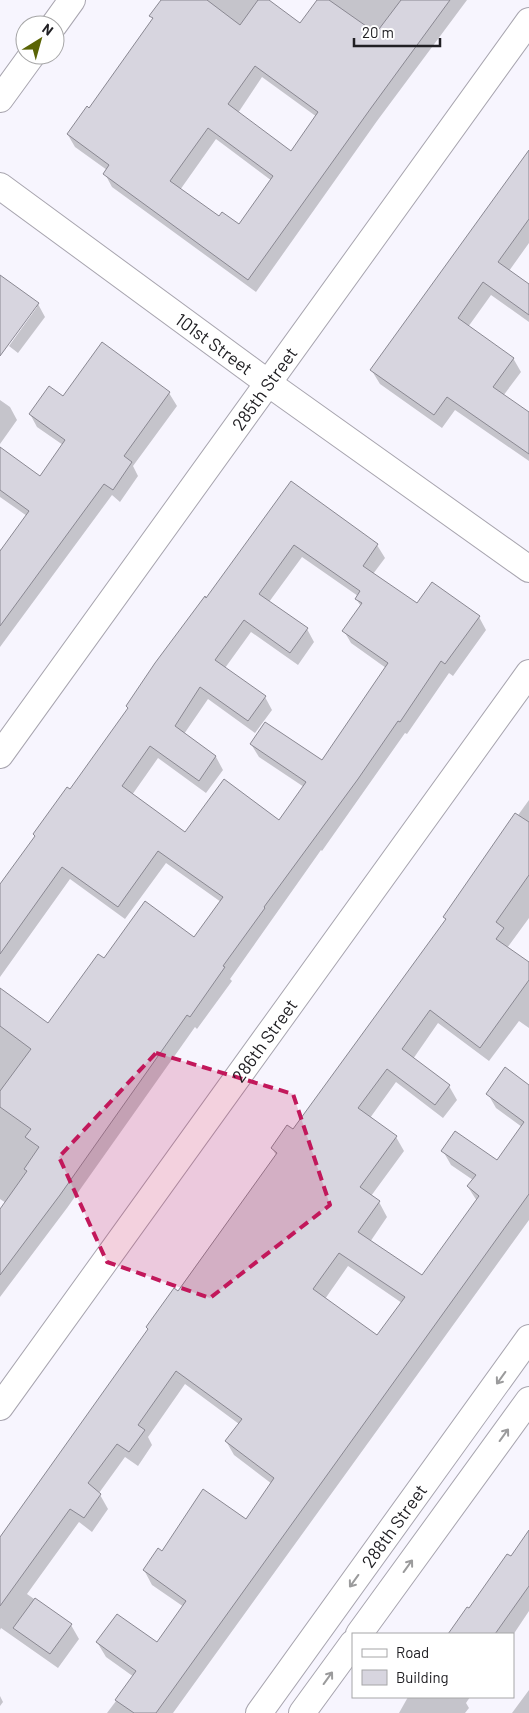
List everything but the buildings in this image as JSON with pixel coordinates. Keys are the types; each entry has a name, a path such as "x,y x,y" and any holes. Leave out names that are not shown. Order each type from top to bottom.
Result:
{"street":[{"path":"61,15 72,0"},
{"name":"285th Street","path":"0,755 529,21"},
{"path":"0,99 25,65"},
{"name":"101st Street","path":"0,186 268,382 529,569"},
{"name":"286th Street","path":"0,1407 529,673"},
{"name":"288th Street","path":"259,1713 529,1338"},
{"name":"288th Street","path":"360,1633 529,1400"},
{"path":"302,1713 352,1645"}],"highlighted area":[{"path":"156,1053 293,1094 330,1205 210,1298 107,1262 59,1157"}]}
